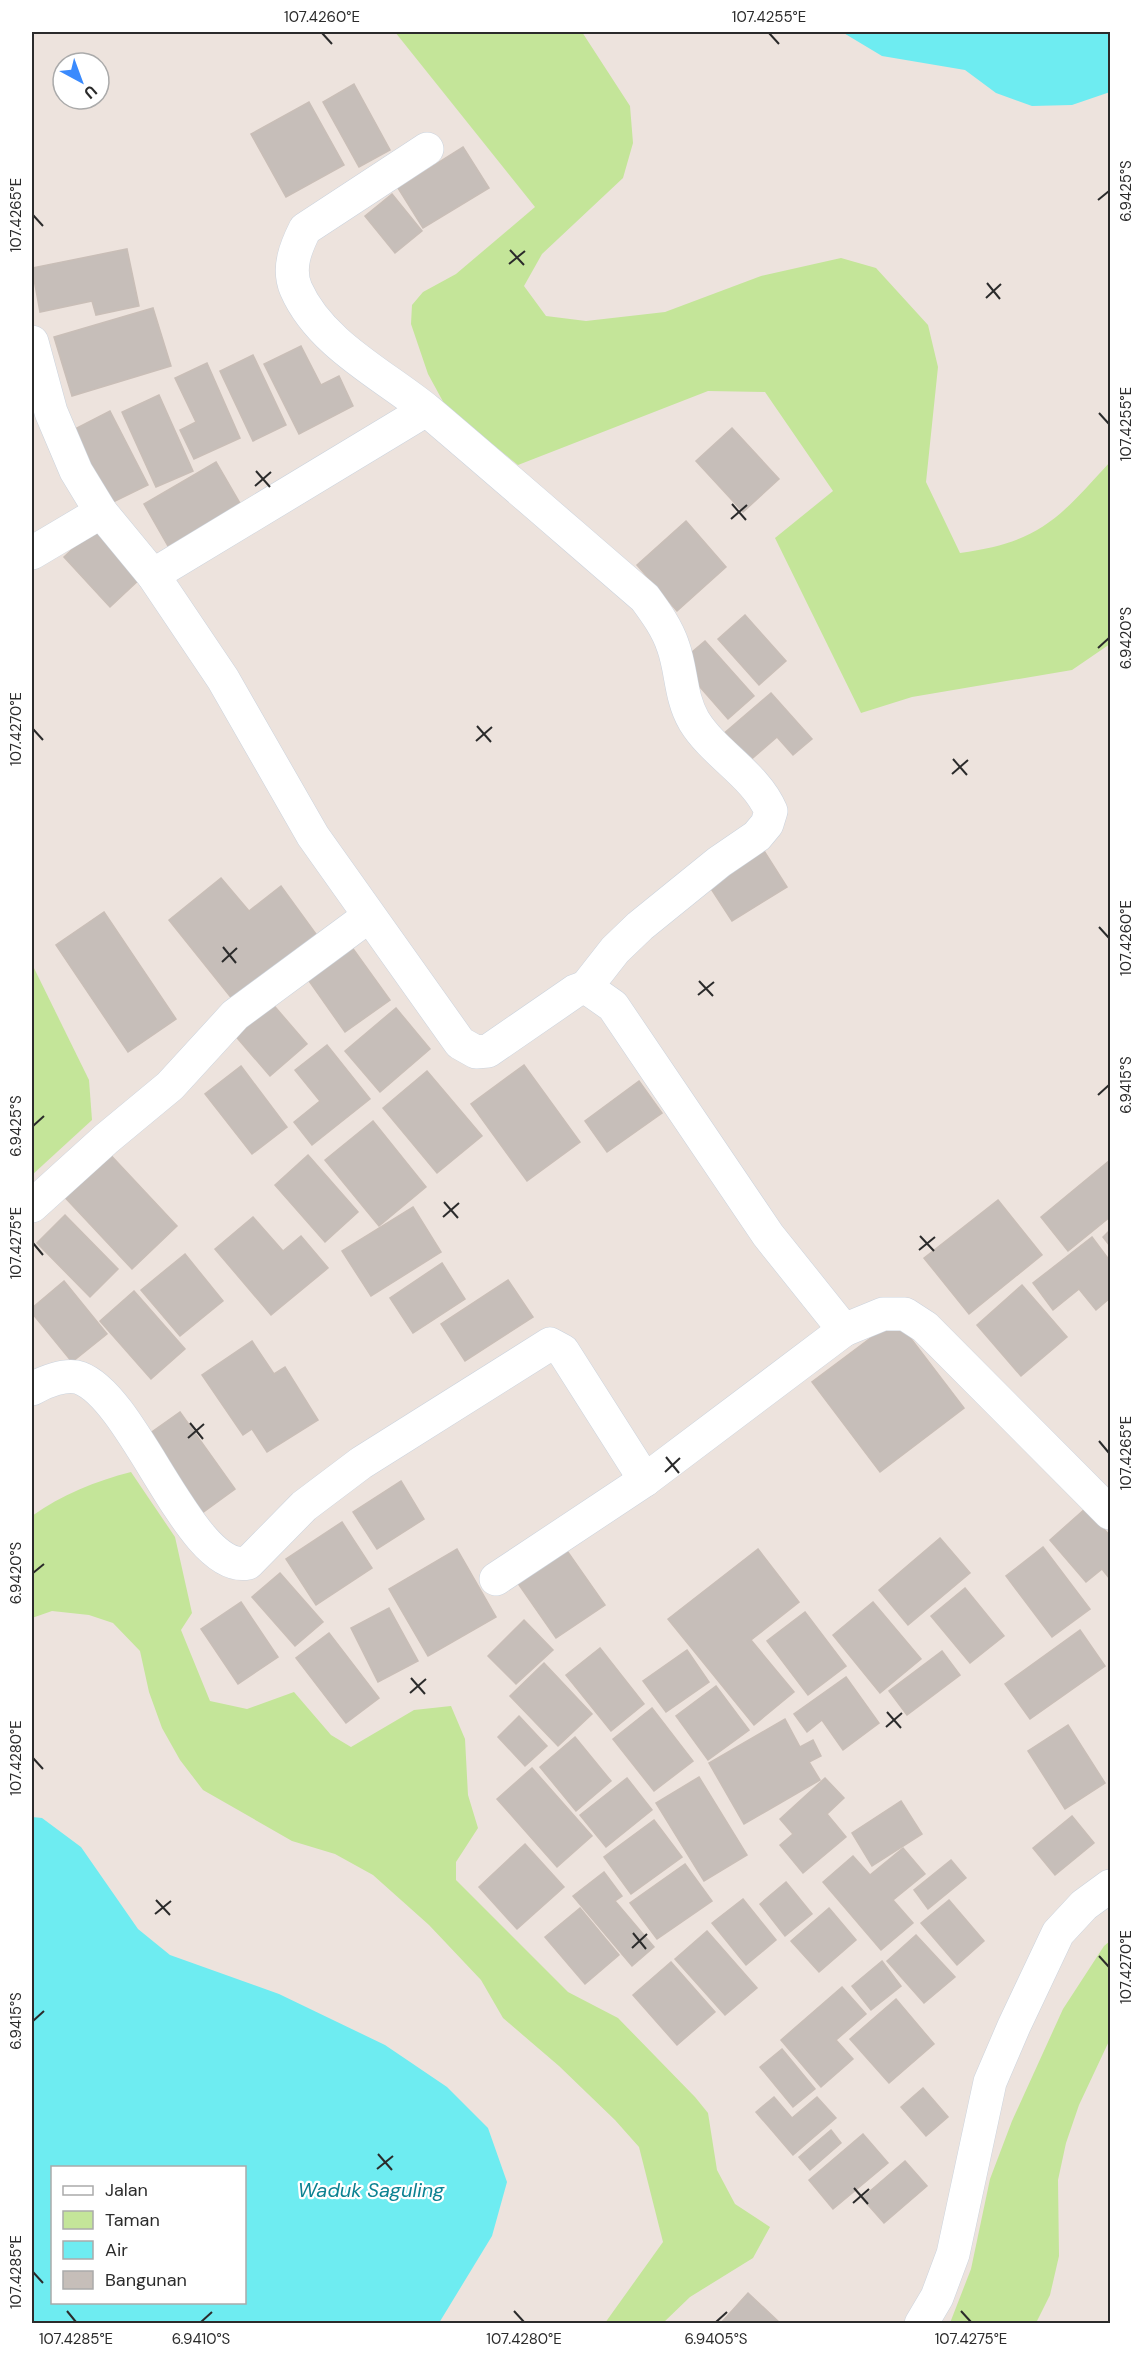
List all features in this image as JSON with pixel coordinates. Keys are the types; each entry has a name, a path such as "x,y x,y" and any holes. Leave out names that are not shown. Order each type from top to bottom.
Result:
{"street":[{"path":"32,342 51,412 76,471 101,512 153,574 223,679 313,836 451,1031 460,1043 476,1052 488,1051 564,997 586,987 615,950 640,926 719,862 758,836 767,824 771,811 764,795 709,743 693,719 681,691 674,647 661,621 645,598 426,410 340,343 316,321 295,288 292,268 294,250 305,229 427,149"},
{"path":"153,574 426,410"},
{"path":"32,553 101,512"},
{"path":"32,1206 106,1139 170,1086 235,1015 369,916"},
{"path":"586,987 613,1005 768,1235 844,1330"},
{"path":"496,1579 645,1480 844,1330 883,1314 905,1314 925,1327 1110,1513"},
{"path":"32,1389 60,1378 78,1377 98,1387 116,1408 199,1534 227,1561 238,1565 248,1563 304,1506 361,1463 550,1344 563,1351 645,1480"},
{"path":"921,2324 937,2297 953,2254 990,2082 1014,2026 1058,1933 1084,1905 1110,1886"}],"green space":[{"path":"395,32 582,32 630,106 633,143 623,178 542,254 524,286 546,316 586,321 665,312 761,276 841,258 876,268 928,325 938,367 926,482 960,553 1010,542 1046,525 1076,499 1110,462 1110,644 1072,670 912,697 861,713 775,538 833,491 765,392 708,391 518,465 446,407 428,374 411,324 412,305 423,292 456,274 535,207"},
{"path":"32,964 89,1080 92,1120 32,1175"},
{"path":"131,1472 175,1537 192,1613 181,1630 210,1701 247,1709 294,1692 331,1735 351,1747 414,1710 451,1706 465,1739 468,1795 478,1828 456,1862 456,1880 568,1992 618,2018 708,2113 717,2170 735,2204 770,2227 753,2258 690,2297 663,2323 605,2323 663,2242 639,2147 615,2120 559,2066 503,2018 481,1980 429,1925 373,1875 335,1854 292,1841 203,1790 180,1760 162,1728 149,1692 140,1651 113,1623 89,1615 52,1611 32,1618 32,1516 79,1489"},
{"path":"1110,1941 1110,2039 1079,2105 1066,2143 1058,2180 1059,2256 1050,2295 1036,2323 950,2323 971,2269 990,2179 1012,2121 1063,2009 1104,1946"}],"water":[{"path":"842,32 1110,32 1110,92 1072,105 1032,106 996,93 965,70 882,56"},
{"name":"Waduk Saguling","path":"32,1817 42,1818 81,1847 138,1929 170,1955 279,1994 385,2045 447,2087 488,2128 507,2182 492,2236 439,2323 32,2323"}],"building":[{"path":"354,84 390,150 359,167 323,102"},
{"path":"309,102 344,165 286,197 251,134"},
{"path":"463,147 489,188 423,228 398,188"},
{"path":"392,194 422,231 395,253 365,216"},
{"path":"127,249 139,306 96,315 92,301 40,312 32,268"},
{"path":"153,308 171,366 72,396 54,337"},
{"path":"301,346 321,385 339,376 353,406 299,434 264,364"},
{"path":"253,355 286,425 253,441 220,371"},
{"path":"207,363 240,438 194,459 180,430 196,422 175,378"},
{"path":"159,395 193,471 156,487 122,412"},
{"path":"110,411 148,485 107,505 69,432"},
{"path":"732,428 779,479 743,512 696,461"},
{"path":"216,462 241,505 168,546 144,504"},
{"path":"686,521 726,567 677,611 637,565"},
{"path":"96,527 142,577 110,607 64,557"},
{"path":"745,615 786,661 759,685 718,639"},
{"path":"705,641 754,696 728,719 679,663"},
{"path":"771,693 812,739 793,755 777,737 740,769 715,741"},
{"path":"761,846 787,887 732,921 706,881"},
{"path":"221,878 249,911 281,886 316,934 233,1000 169,920"},
{"path":"104,912 176,1019 128,1052 56,945"},
{"path":"346,939 390,1000 345,1032 302,971"},
{"path":"270,1001 307,1044 270,1076 233,1033"},
{"path":"396,1008 430,1049 380,1092 345,1051"},
{"path":"327,1045 370,1099 312,1145 294,1122 320,1101 295,1070"},
{"path":"524,1065 580,1142 527,1181 471,1104"},
{"path":"241,1066 287,1127 252,1154 205,1094"},
{"path":"427,1071 482,1136 437,1173 383,1108"},
{"path":"639,1081 662,1113 607,1152 585,1121"},
{"path":"373,1121 426,1187 379,1226 325,1160"},
{"path":"104,1148 177,1226 132,1269 59,1191"},
{"path":"308,1155 358,1212 325,1242 275,1185"},
{"path":"1110,1160 1110,1217 1068,1251 1041,1217"},
{"path":"998,1200 1042,1255 969,1314 924,1258"},
{"path":"413,1207 441,1252 371,1296 342,1251"},
{"path":"65,1215 118,1269 90,1297 37,1243"},
{"path":"253,1217 283,1251 301,1236 328,1268 271,1315 215,1249"},
{"path":"1110,1230 1110,1246 1103,1237"},
{"path":"1092,1237 1110,1261 1110,1298 1096,1310 1079,1289 1053,1310 1033,1283"},
{"path":"185,1254 223,1301 180,1336 141,1290"},
{"path":"442,1263 465,1299 413,1333 390,1298"},
{"path":"508,1280 533,1317 465,1361 441,1324"},
{"path":"64,1281 107,1334 72,1362 32,1313 32,1308"},
{"path":"1022,1285 1067,1337 1021,1376 977,1325"},
{"path":"134,1291 185,1349 151,1379 100,1321"},
{"path":"896,1319 964,1408 880,1472 812,1382"},
{"path":"252,1341 274,1374 285,1367 318,1420 267,1452 252,1429 243,1435 202,1375"},
{"path":"180,1412 235,1489 198,1516 142,1439"},
{"path":"401,1481 424,1519 377,1549 353,1512"},
{"path":"1086,1508 1110,1536 1110,1579 1102,1569 1086,1582 1050,1540"},
{"path":"342,1522 372,1568 316,1605 286,1559"},
{"path":"940,1538 970,1573 908,1625 879,1590"},
{"path":"1043,1547 1090,1609 1052,1637 1006,1576"},
{"path":"565,1548 605,1605 556,1638 517,1582"},
{"path":"457,1549 496,1617 428,1656 389,1589"},
{"path":"758,1549 799,1602 751,1640 794,1692 754,1725 668,1619"},
{"path":"280,1573 323,1622 295,1646 252,1597"},
{"path":"965,1588 1004,1636 970,1663 931,1616"},
{"path":"241,1602 278,1657 238,1684 201,1629"},
{"path":"873,1602 921,1659 880,1693 833,1635"},
{"path":"389,1608 418,1661 378,1682 351,1628"},
{"path":"805,1612 846,1666 808,1695 767,1641"},
{"path":"524,1620 553,1650 516,1684 488,1656"},
{"path":"1080,1630 1105,1666 1030,1719 1005,1684"},
{"path":"329,1633 379,1698 346,1723 296,1658"},
{"path":"600,1648 644,1704 611,1731 566,1675"},
{"path":"687,1650 709,1682 666,1712 643,1681"},
{"path":"942,1651 960,1675 907,1715 889,1691"},
{"path":"544,1663 592,1714 558,1746 510,1696"},
{"path":"846,1677 879,1723 843,1750 822,1720 807,1732 794,1714"},
{"path":"716,1686 749,1730 708,1760 676,1716"},
{"path":"652,1708 693,1761 654,1791 613,1739"},
{"path":"519,1716 547,1746 525,1766 498,1737"},
{"path":"785,1719 800,1747 813,1740 821,1756 809,1762 820,1780 744,1824 709,1763"},
{"path":"1068,1725 1105,1783 1065,1809 1028,1751"},
{"path":"575,1737 611,1781 576,1811 540,1767"},
{"path":"532,1768 592,1836 557,1867 497,1799"},
{"path":"699,1777 747,1855 704,1881 656,1803"},
{"path":"627,1778 652,1810 606,1847 580,1815"},
{"path":"825,1778 844,1798 827,1814 846,1837 803,1873 780,1845 793,1834 780,1819"},
{"path":"901,1801 922,1834 872,1866 852,1833"},
{"path":"1072,1816 1094,1843 1055,1875 1033,1848"},
{"path":"654,1820 682,1857 631,1894 604,1857"},
{"path":"525,1844 564,1887 517,1929 479,1887"},
{"path":"903,1848 925,1874 893,1900 913,1923 881,1950 823,1882 853,1856 870,1875"},
{"path":"951,1860 966,1878 928,1909 914,1890"},
{"path":"685,1864 712,1901 657,1939 630,1903"},
{"path":"604,1872 622,1896 615,1901 654,1947 632,1966 573,1896"},
{"path":"786,1882 812,1914 785,1936 760,1904"},
{"path":"743,1899 776,1940 746,1965 712,1923"},
{"path":"949,1900 984,1941 957,1965 921,1923"},
{"path":"580,1908 619,1955 585,1984 545,1937"},
{"path":"829,1908 856,1940 819,1972 791,1941"},
{"path":"707,1931 757,1988 725,2015 675,1959"},
{"path":"916,1935 955,1977 924,2003 887,1961"},
{"path":"882,1961 901,1986 871,2010 852,1986"},
{"path":"671,1962 715,2012 677,2045 633,1995"},
{"path":"842,1987 866,2014 836,2040 853,2059 821,2087 781,2040"},
{"path":"896,1999 934,2044 889,2083 850,2039"},
{"path":"782,2049 815,2089 793,2107 760,2067"},
{"path":"923,2088 948,2117 926,2136 901,2107"},
{"path":"774,2097 792,2118 817,2097 836,2118 793,2155 756,2112"},
{"path":"831,2130 841,2143 810,2170 799,2157"},
{"path":"863,2134 888,2163 833,2209 809,2180"},
{"path":"905,2161 927,2186 884,2223 862,2198"},
{"path":"748,2293 781,2324 720,2324"}]}
